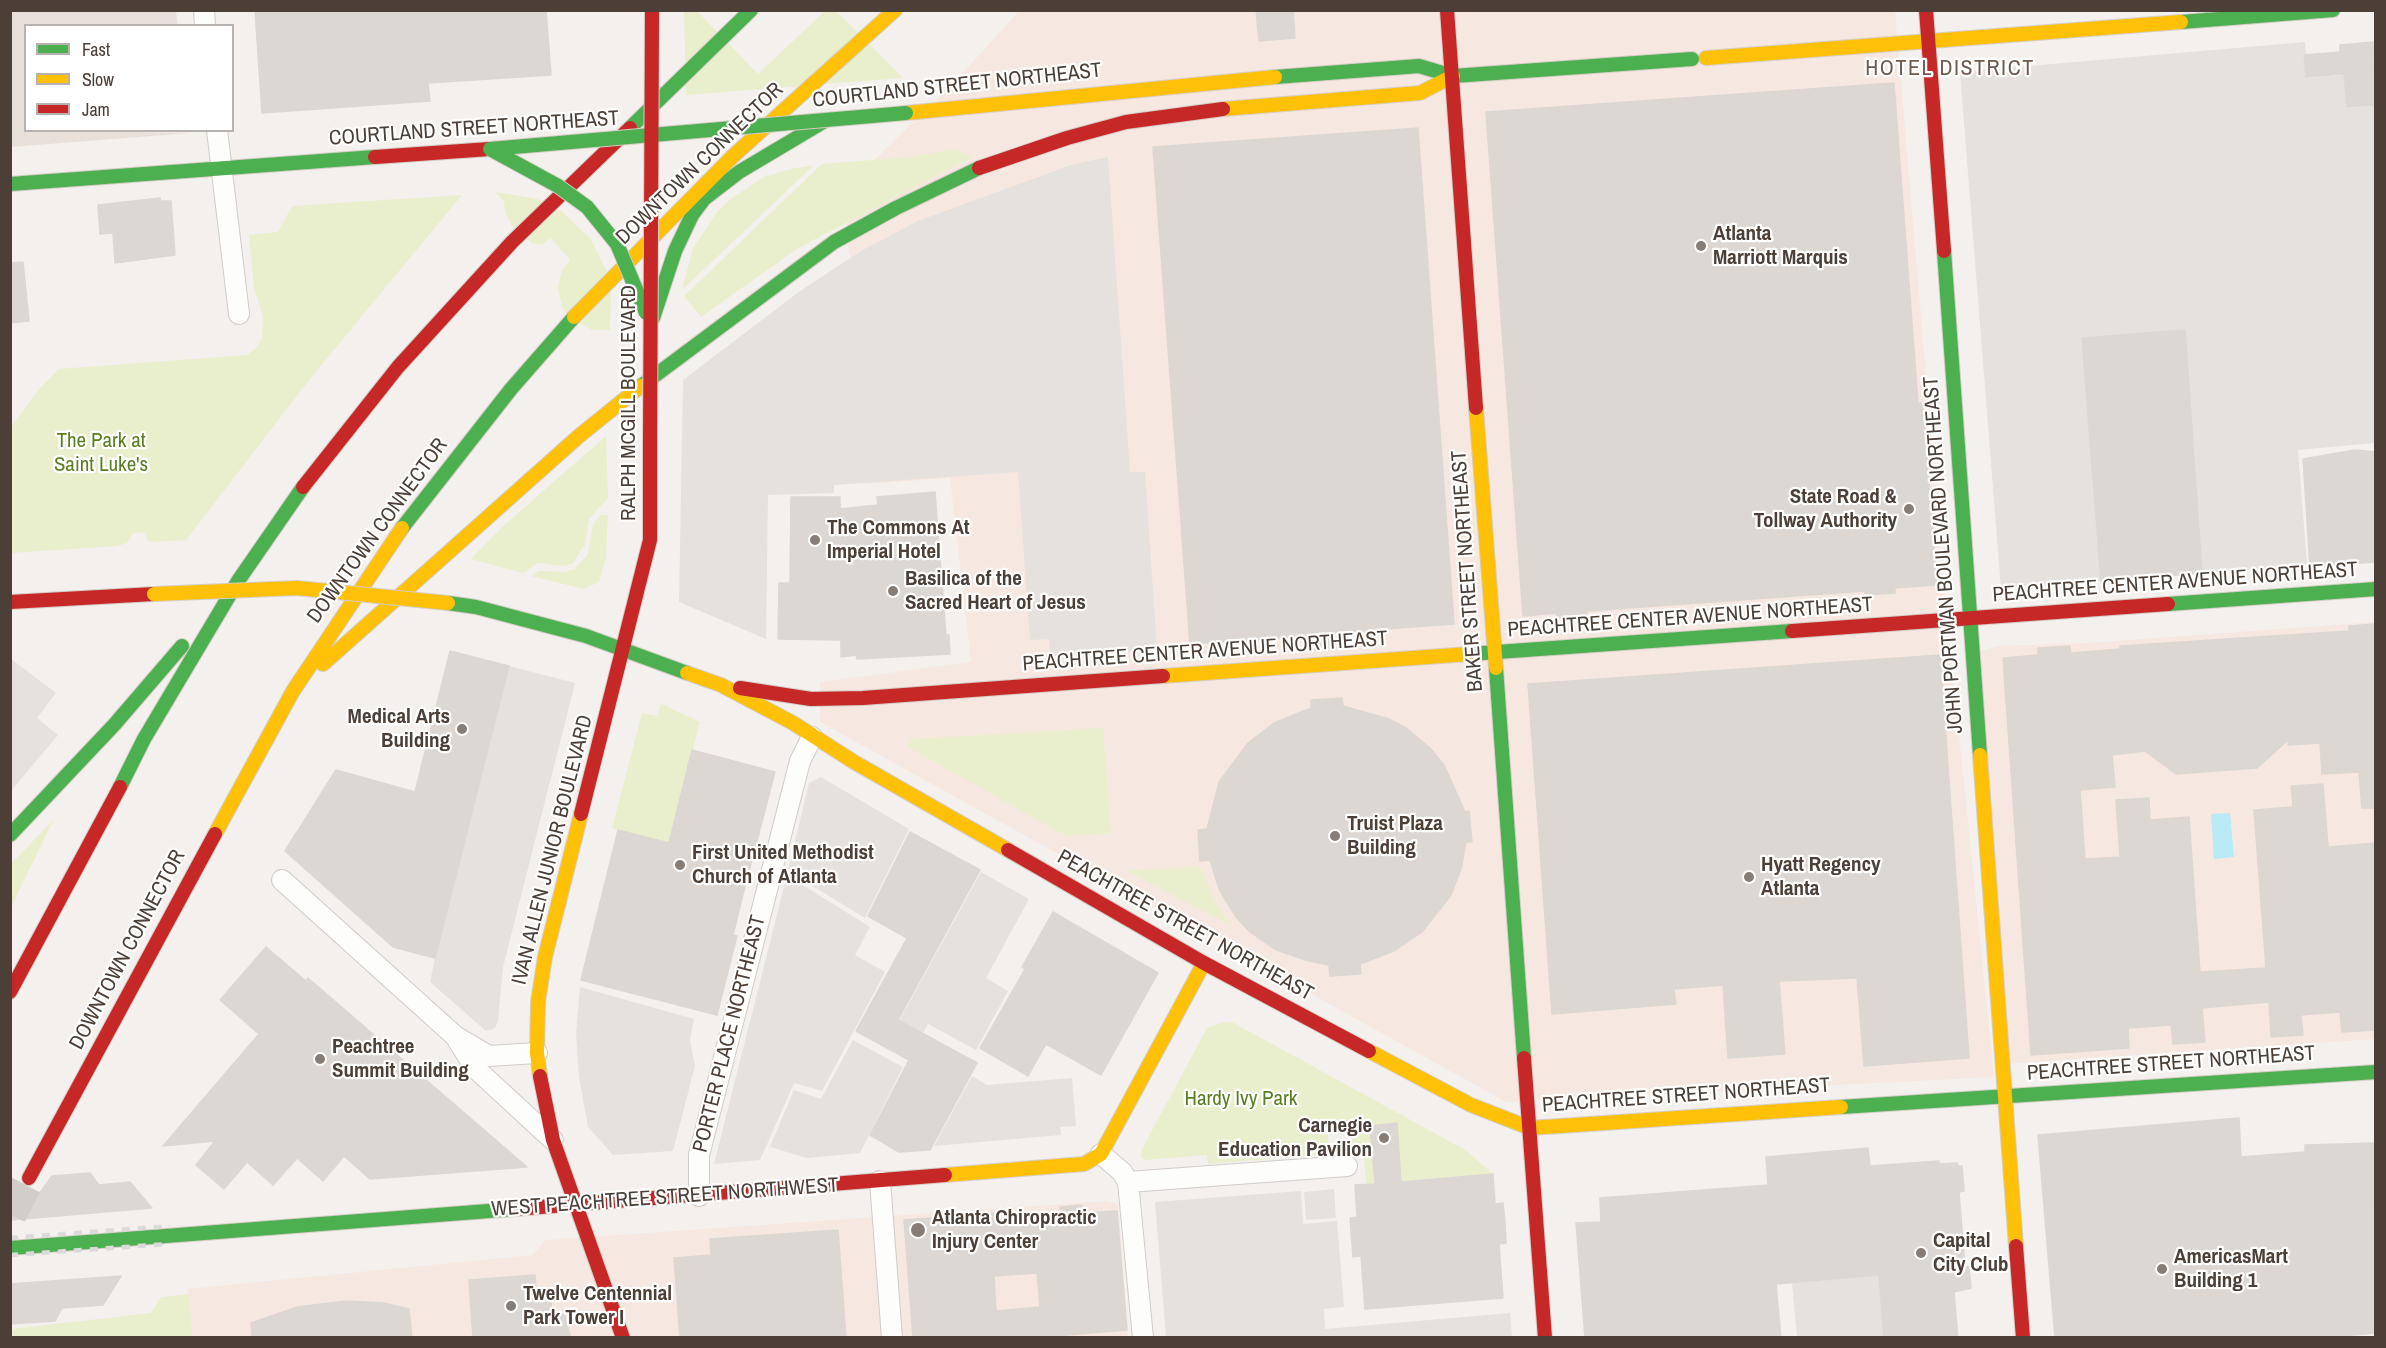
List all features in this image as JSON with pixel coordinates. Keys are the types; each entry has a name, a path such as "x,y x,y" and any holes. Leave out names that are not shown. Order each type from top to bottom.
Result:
{"main road":[{"name":"RALPH MCGILL BOULEVARD","path":"624,648 650,540 652,10"},
{"path":"10,992 85,856 144,739 238,581 292,500 398,367 512,242 751,10"},
{"name":"DOWNTOWN CONNECTOR","path":"29,1178 293,691 395,538 511,389 548,346 732,157 895,10"},
{"name":"BAKER STREET NORTHEAST","path":"1447,10 1545,1338"},
{"name":"JOHN PORTMAN BOULEVARD NORTHEAST","path":"1926,10 2023,1338"},
{"name":"COURTLAND STREET NORTHEAST","path":"10,184 823,122 1330,72 1419,66 1453,76 2333,10"},
{"path":"293,691 579,436 679,355 834,242 896,208 979,168 1067,138 1126,122 1162,115 1256,105 1420,93 1453,76"},
{"path":"651,325 675,251 692,215 704,199 739,172 823,122"},
{"path":"490,148 572,195 604,225 616,244 651,325"},
{"path":"10,835 114,725 238,581"},
{"name":"PEACHTREE STREET NORTHEAST","path":"10,602 297,588 448,603 476,608 624,648 721,685 1204,963 1471,1105 1530,1128 2376,1072"},
{"name":"PEACHTREE CENTER AVENUE NORTHEAST","path":"721,685 811,699 863,698 2376,589"},
{"name":"IVAN ALLEN JUNIOR BOULEVARD","path":"623,1338 553,1140 542,1096 537,1053 538,1002 545,957 624,648"},
{"path":"1101,1154 1204,963"},
{"name":"WEST PEACHTREE STREET NORTHWEST","path":"10,1248 699,1196 1084,1164 1101,1154"}],"street":[{"path":"217,132 238,314"},
{"name":"PORTER PLACE NORTHEAST","path":"699,1196 699,1155 800,761 812,737"},
{"path":"282,880 455,1036 489,1056 537,1053"},
{"path":"455,1036 476,1069 553,1140"},
{"path":"1101,1154 1122,1172 1128,1182 1143,1338"},
{"path":"1128,1182 1347,1166"},
{"path":"880,1181 892,1338"}],"shaded area":[{"path":"11,11 176,11 178,24 24,24 24,132 191,133 11,147"},
{"path":"1019,11 1895,11 1944,587 1994,1077 1506,1102 820,722 820,682 971,662 950,478 863,484 845,189 962,74"},
{"path":"2305,42 2308,78 2344,75 2347,108 2375,106 2375,443 2298,450 2307,565 2001,589 1960,72"},
{"path":"1108,157 1130,472 1145,472 1157,650 1050,657 1049,639 1030,640 1018,472 834,485 834,493 768,495 766,639 679,602 683,380 800,291 861,251 918,221 1071,165"},
{"path":"2375,622 2375,1039 2002,1064 1973,654 1998,646 2087,643"},
{"path":"11,659 56,693 37,718 58,735 11,791"},
{"path":"509,666 575,683 503,967 498,1021 495,1028 486,1031 430,982 435,958 393,947 379,934 474,806"},
{"path":"821,777 909,829 865,918 788,871 809,783"},
{"path":"981,872 1029,899 986,978 1008,991 976,1050 928,1024 917,1044 894,1030"},
{"path":"787,875 870,927 855,955 885,972 822,1091 794,1083 760,1160 714,1164"},
{"path":"580,987 694,1019 690,1040 695,1066 673,1151 613,1155 588,1127 579,1077 576,1033"},
{"path":"853,1040 903,1067 860,1153 807,1158 770,1147 794,1090 821,1099"},
{"path":"972,1076 987,1085 1072,1078 1076,1126 1060,1127 1061,1135 934,1146"},
{"path":"1334,1189 1336,1218 1306,1220 1304,1192"},
{"path":"1301,1191 1303,1224 1337,1221 1344,1307 1324,1309 1325,1329 1510,1313 1512,1337 1166,1337 1155,1202"},
{"path":"1106,1201 1118,1204 1128,1337 192,1337 188,1289 532,1255 546,1240"},
{"path":"1879,1275 1884,1337 1797,1337 1792,1283"}],"green space":[{"path":"684,11 697,11 758,74 825,11 836,11 903,78 686,95"},
{"path":"954,149 973,157 798,248 701,317 684,296 822,164 910,157"},
{"path":"814,165 682,290 693,248 718,211 732,198 764,177"},
{"path":"495,192 538,199 561,211 590,238 607,272 611,293 610,330 592,330 569,317 562,306 558,288 561,273 570,259 550,238 542,245 532,243 513,228 505,212 504,201"},
{"name":"The Park at Saint Luke's","path":"462,195 309,380 186,540 149,542 144,532 133,533 127,543 117,546 11,553 11,427 40,388 59,369 247,355 256,348 262,338 263,316 254,288 249,235 278,232 292,206"},
{"path":"606,436 608,498 589,519 585,544 573,563 564,566 538,563 523,573 471,559 501,528"},
{"path":"601,515 608,515 606,557 599,582 584,589 531,576 539,571 564,572 575,569 588,554 593,524"},
{"path":"661,704 700,722 669,843 612,828 642,713 657,716"},
{"path":"1103,728 1111,833 1066,836 908,747 911,739"},
{"path":"53,821 11,907 11,864"},
{"path":"1200,866 1217,906 1232,926 1127,871"},
{"name":"Hardy Ivy Park","path":"1223,1022 1232,1022 1467,1151 1493,1174 1366,1184 1363,1144 1350,1144 1349,1134 1328,1135 1329,1154 1208,1164 1207,1155 1145,1160 1141,1157 1141,1151 1207,1028"},
{"path":"189,1294 192,1337 11,1337 11,1329 151,1313 161,1297"}],"water":[{"path":"2230,813 2234,857 2214,859 2211,814"}],"building":[{"path":"255,10 546,10 551,75 428,83 430,101 262,113"},
{"path":"1256,10 1293,10 1295,38 1259,41"},
{"path":"2373,42 2376,105 2347,107 2344,74 2306,77 2304,55 2340,52 2340,45"},
{"name":"Atlanta Marriott Marquis","path":"1894,83 1918,403 1923,403 1937,585 1895,588 1895,593 1865,595 1865,591 1587,611 1587,616 1557,618 1557,613 1523,616 1486,112"},
{"path":"1418,128 1454,624 1331,633 1332,648 1315,650 1314,635 1190,644 1153,147"},
{"path":"160,198 160,201 171,201 175,255 115,263 113,233 100,234 98,205"},
{"path":"23,262 29,321 10,323 10,263"},
{"path":"2185,330 2202,573 2101,581 2082,338"},
{"path":"2355,450 2376,452 2376,562 2310,567 2303,459"},
{"name":"Basilica of the Sacred Heart of Jesus","path":"935,492 946,635 949,635 950,654 857,659 856,655 841,657 841,640 778,639 779,583 790,583 791,497 840,497 840,509 878,505 877,497"},
{"path":"2376,624 2376,808 2362,808 2359,772 2322,774 2320,743 2288,745 2288,740 2257,768 2176,774 2145,751 2112,755 2115,787 2080,790 2085,859 2120,857 2116,800 2149,798 2150,820 2189,817 2200,972 2266,968 2254,810 2293,807 2291,786 2323,784 2328,847 2376,843 2376,1030 2342,1032 2340,1012 2301,1015 2303,1035 2271,1037 2269,1002 2202,1008 2205,1042 2173,1044 2171,1025 2128,1028 2129,1048 2031,1055 2003,658 2038,655 2038,648 2070,646 2071,653 2120,649 2120,646 2349,631 2349,626"},
{"path":"450,651 509,666 435,958 393,947 285,851 336,770 415,792"},
{"name":"Hyatt Regency Atlanta","path":"1940,655 1969,1058 1864,1066 1857,978 1779,981 1785,1054 1728,1058 1723,985 1674,989 1676,1004 1552,1014 1528,684"},
{"name":"Truist Plaza Building","path":"1342,698 1343,706 1389,719 1406,728 1430,748 1444,765 1465,812 1469,811 1472,842 1466,842 1461,869 1451,895 1422,932 1394,951 1360,964 1361,974 1330,976 1329,965 1276,950 1250,932 1236,917 1219,889 1210,860 1200,861 1198,830 1207,829 1219,782 1248,743 1274,723 1311,708 1311,700"},
{"name":"First United Methodist Church of Atlanta","path":"692,750 775,772 733,935 737,936 717,1015 581,980 618,830 669,843"},
{"path":"910,832 980,870 898,1020 977,1063 930,1150 899,1152 870,1135 909,1060 856,1031 907,938 868,916"},
{"path":"1053,912 1158,973 1101,1075 1046,1044 1028,1076 980,1048 1025,969 1022,967"},
{"name":"Peachtree Summit Building","path":"266,947 306,981 308,978 527,1167 370,1179 344,1156 323,1181 297,1158 273,1185 247,1162 224,1189 196,1165 215,1141 163,1146 259,1034 220,1000"},
{"name":"AmericasMart Building 1","path":"2239,1118 2241,1157 2305,1152 2305,1145 2374,1143 2376,1333 2318,1338 2055,1338 2038,1135"},
{"path":"1397,1123 1401,1182 1493,1174 1495,1204 1503,1203 1505,1221 1506,1243 1499,1244 1503,1298 1365,1309 1361,1256 1353,1257 1350,1218 1357,1217 1355,1185 1375,1184 1370,1126"},
{"path":"1868,1148 1870,1166 1939,1161 1939,1164 1957,1163 1958,1166 1962,1166 1964,1191 1959,1192 1965,1267 1969,1266 1971,1288 1954,1292 1958,1338 1884,1338 1879,1275 1776,1284 1781,1338 1585,1338 1576,1223 1601,1222 1600,1198 1768,1185 1766,1157"},
{"path":"90,1173 99,1185 130,1182 152,1208 10,1220 10,1180 13,1188 20,1194 30,1197 39,1194 52,1176"},
{"path":"1082,1205 1083,1213 1117,1211 1127,1330 1030,1338 913,1338 904,1220 995,1213 996,1220 1061,1215 1060,1207","holes":["1037,1273 1040,1307 996,1311 994,1276"]},
{"path":"838,1230 846,1338 680,1338 674,1258 711,1255 710,1239"},
{"name":"Twelve Centennial Park Tower I","path":"535,1275 537,1303 551,1302 553,1315 564,1314 571,1338 473,1338 469,1280"},
{"path":"121,1276 103,1305 62,1308 55,1321 10,1324 10,1284"},
{"path":"346,1301 383,1303 409,1309 412,1338 252,1338 251,1323 297,1307"}],"tunnel":[{"path":"10,1214 29,1178"}],"railway":[{"path":"10,1238 170,1226"},
{"path":"10,1255 168,1244"}],"traffic: fast":[{"path":"630,128 751,10"},
{"path":"2181,22 2333,10"},
{"path":"1275,77 1419,66 1453,76 1692,59"},
{"path":"490,149 906,113"},
{"path":"653,318 675,251 692,215 704,199 739,172 823,122"},
{"path":"490,149 558,186 587,207 617,244 646,313"},
{"path":"10,184 375,157"},
{"path":"641,386 834,242 896,208 979,168"},
{"path":"1944,251 1980,755"},
{"path":"402,528 511,389 574,317"},
{"path":"120,787 144,739 238,581 303,487"},
{"path":"2168,604 2376,589"},
{"path":"448,603 476,607 586,636 687,673"},
{"path":"1469,654 1792,631"},
{"path":"10,835 114,725 182,646"},
{"path":"1496,668 1524,1058"},
{"path":"1841,1107 2376,1072"},
{"path":"10,1248 515,1209"}],"traffic: slow":[{"path":"574,317 732,157 895,10"},
{"path":"1706,58 2181,22"},
{"path":"1223,109 1420,93 1453,76"},
{"path":"906,113 1275,77"},
{"path":"323,664 579,436 641,386"},
{"path":"1476,408 1496,668"},
{"path":"215,834 293,691 402,528"},
{"path":"154,594 297,588 448,603"},
{"path":"1163,676 1469,654"},
{"path":"687,673 721,685 793,723 854,762 1008,850"},
{"path":"1980,755 2016,1246"},
{"path":"540,1076 537,1053 538,1002 545,957 581,814"},
{"path":"945,1175 1084,1164 1101,1154 1204,963"},
{"path":"1369,1051 1471,1105 1530,1128 1841,1107"}],"traffic: jam":[{"path":"650,444 652,10"},
{"path":"1447,10 1476,408"},
{"path":"1926,10 1944,251"},
{"path":"979,168 1067,138 1126,122 1223,109"},
{"path":"303,487 398,367 512,242 630,128"},
{"path":"375,157 490,149"},
{"path":"581,814 650,540 650,444"},
{"path":"10,602 154,594"},
{"path":"1792,631 2168,604"},
{"path":"740,688 811,699 863,698 1163,676"},
{"path":"10,992 120,787"},
{"path":"29,1178 215,834"},
{"path":"1008,850 1204,963 1369,1051"},
{"path":"1524,1058 1545,1338"},
{"path":"540,1076 553,1140 623,1338"},
{"path":"515,1209 945,1175"},
{"path":"2016,1246 2023,1338"}],"place":[{"name":"Atlanta Marriott Marquis","path":"1701,246"},
{"name":"State Road & Tollway Authority","path":"1909,509"},
{"name":"The Commons At Imperial Hotel","path":"815,540"},
{"name":"Basilica of the Sacred Heart of Jesus","path":"893,591"},
{"name":"Medical Arts Building","path":"462,729"},
{"name":"Truist Plaza Building","path":"1335,836"},
{"name":"First United Methodist Church of Atlanta","path":"680,865"},
{"name":"Hyatt Regency Atlanta","path":"1749,877"},
{"name":"Peachtree Summit Building","path":"320,1059"},
{"name":"Carnegie Education Pavilion","path":"1384,1138"},
{"name":"Atlanta Chiropractic Injury Center","path":"918,1230"},
{"name":"Capital City Club","path":"1921,1253"},
{"name":"AmericasMart Building 1","path":"2162,1269"},
{"name":"Twelve Centennial Park Tower I","path":"511,1306"}],"district":[{"name":"HOTEL DISTRICT","path":"1950,69"}]}
